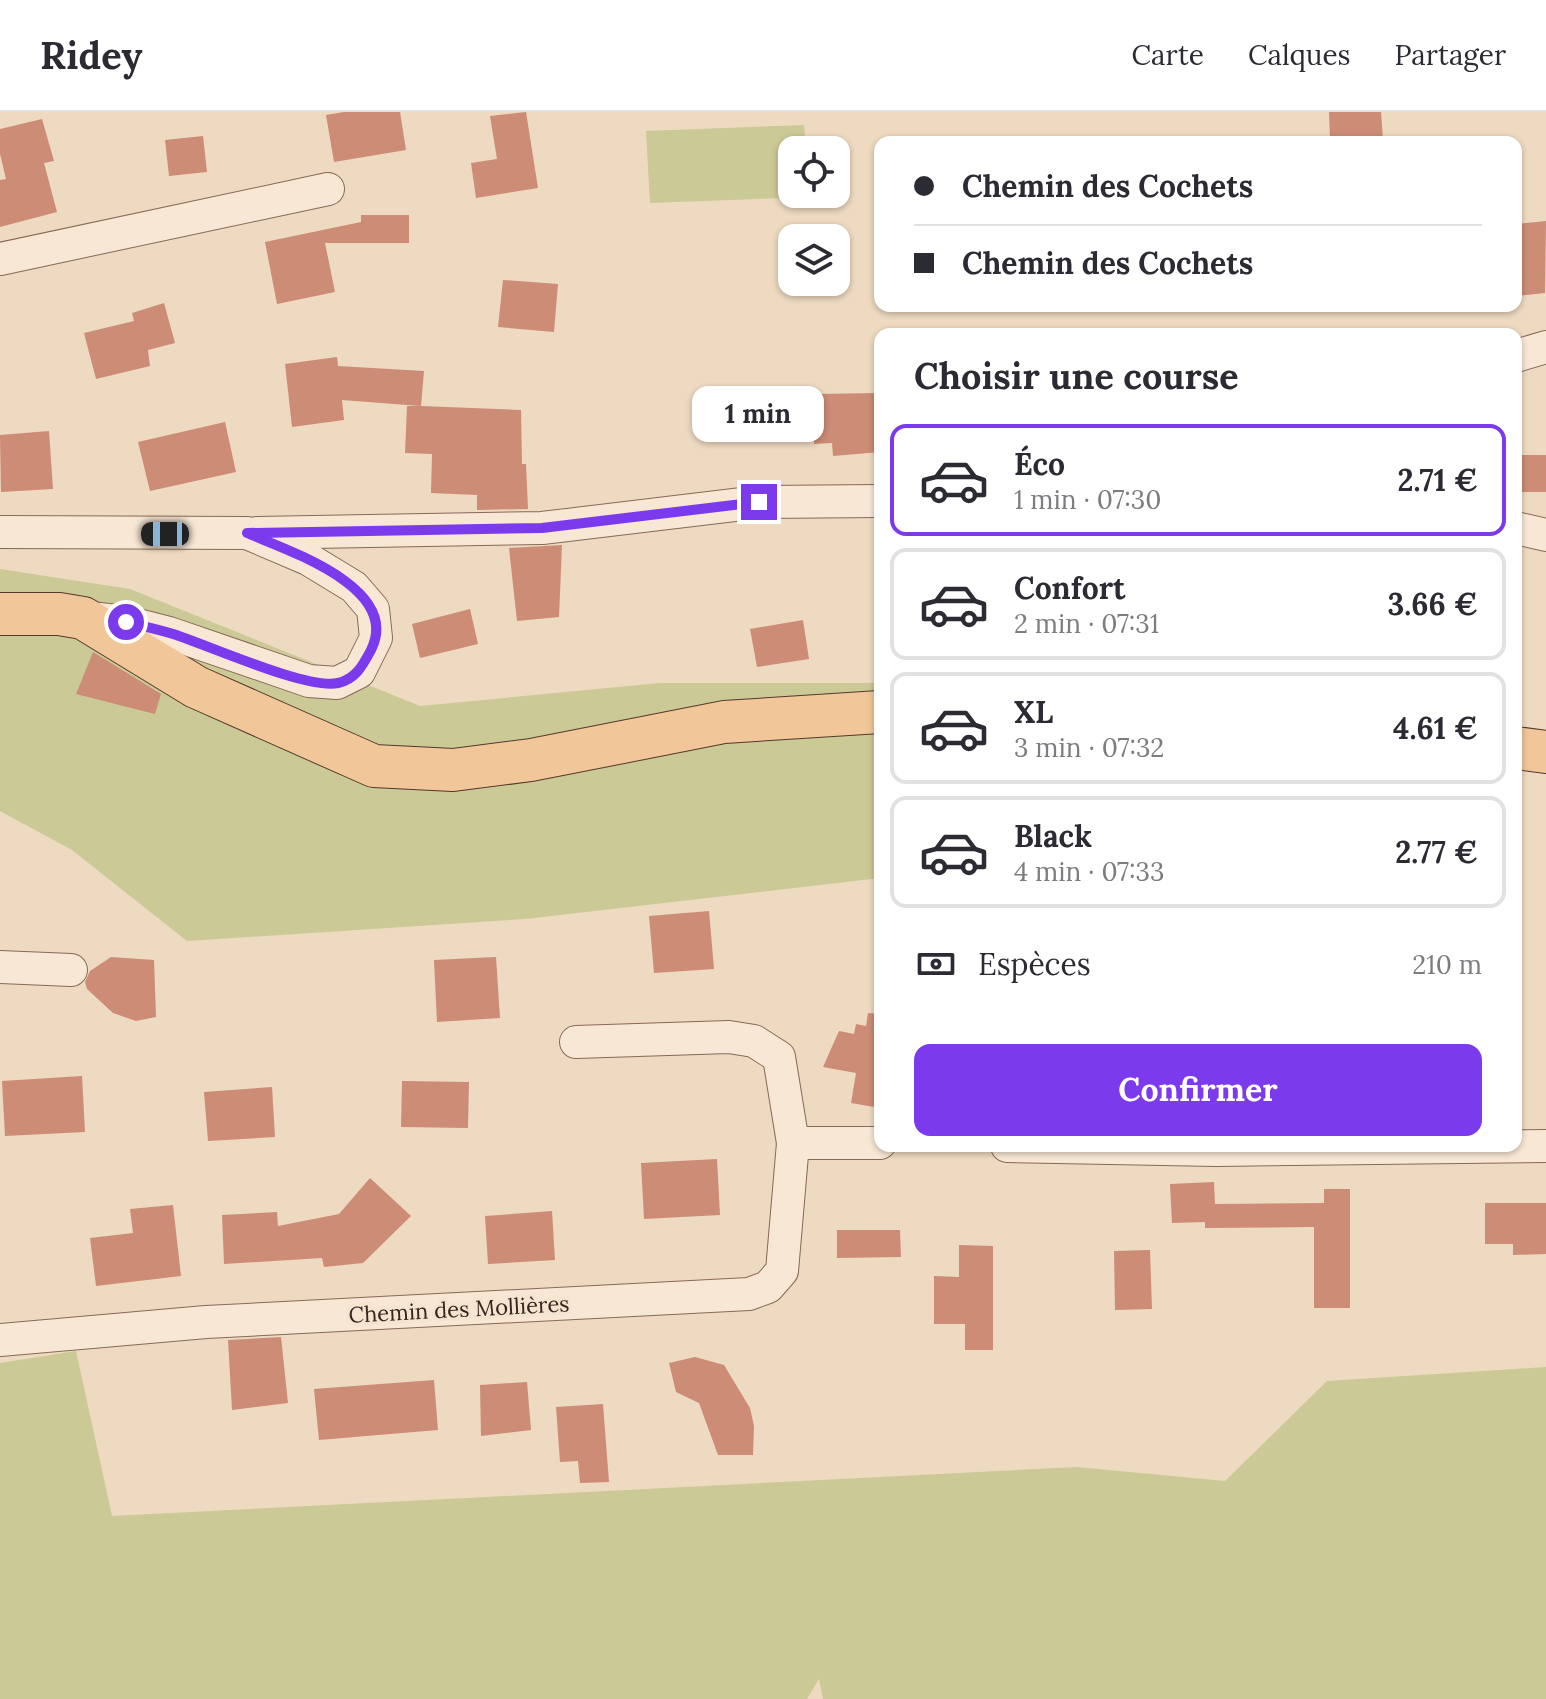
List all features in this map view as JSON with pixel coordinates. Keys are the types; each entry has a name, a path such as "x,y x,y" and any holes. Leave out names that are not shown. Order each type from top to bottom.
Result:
{"main road":[{"path":"0,614 59,614 83,618 196,687 374,766 453,770 531,760 724,722 874,712"},
{"path":"1522,749 1546,752"}],"street":[{"path":"0,259 328,189"},
{"path":"1522,354 1546,347"},
{"path":"0,532 247,533 542,528 759,502 874,501"},
{"path":"1522,529 1546,535"},
{"path":"83,618 126,622 169,633 309,681 337,683 359,672 376,638 373,609 354,587 308,559 247,533"},
{"path":"0,967 71,970"},
{"name":"Chemin des Mollières","path":"0,1340 206,1322 749,1294 768,1287 782,1271 793,1143 779,1057 754,1041 729,1037 576,1042"},
{"path":"793,1143 874,1143"},
{"path":"1522,1146 1546,1146"}],"shaded area":[{"path":"804,125 805,136 778,136 778,198 650,203 646,131"},
{"path":"0,569 130,589 420,706 660,683 874,683 874,879 525,919 187,941 72,850 0,811"},
{"path":"76,1351 112,1516 1077,1467 1225,1481 1327,1381 1546,1367 1546,1699 823,1699 819,1679 807,1699 0,1699 0,1363"}],"building":[{"path":"400,112 406,150 334,162 326,115"},
{"path":"526,112 538,188 476,198 471,163 497,159 490,116"},
{"path":"1329,112 1381,112 1383,136 1330,136"},
{"path":"42,119 54,161 44,163 57,212 0,227 0,180 6,179 0,154 0,129"},
{"path":"203,136 207,172 169,176 165,140"},
{"path":"361,215 409,215 409,243 325,243 335,292 277,304 265,242 361,222"},
{"path":"1546,221 1545,293 1522,295 1522,223"},
{"path":"503,280 558,284 554,332 498,327"},
{"path":"164,303 175,343 148,350 150,366 96,379 84,333 134,321 132,313"},
{"path":"337,357 338,366 424,371 421,406 521,410 522,464 526,464 528,509 477,510 477,495 431,493 432,454 405,453 407,406 420,406 342,400 344,420 292,427 285,364"},
{"path":"874,393 874,453 833,456 832,443 814,444 814,394"},
{"path":"225,422 236,472 150,491 138,442"},
{"path":"49,431 53,489 1,492 0,435"},
{"path":"1522,455 1546,455 1546,492 1522,492"},
{"path":"562,545 559,617 517,621 509,548"},
{"path":"470,609 478,644 420,658 412,624"},
{"path":"803,620 809,659 757,667 750,629"},
{"path":"93,652 161,694 155,714 76,694"},
{"path":"709,911 714,969 654,973 649,916"},
{"path":"111,957 154,960 156,1017 136,1021 113,1013 87,989 85,982 90,971"},
{"path":"496,957 500,1018 437,1022 434,960"},
{"path":"868,1013 874,1014 874,1107 851,1103 856,1073 823,1067 839,1031 854,1034 856,1024 866,1026"},
{"path":"82,1076 85,1132 5,1136 2,1081"},
{"path":"402,1081 469,1082 468,1128 401,1127"},
{"path":"272,1087 275,1137 208,1141 204,1092"},
{"path":"717,1159 720,1215 644,1219 641,1163"},
{"path":"370,1178 411,1216 363,1263 324,1267 322,1258 224,1264 222,1215 277,1212 278,1226 339,1214"},
{"path":"1214,1182 1215,1204 1324,1203 1324,1189 1350,1189 1350,1308 1314,1308 1314,1227 1205,1228 1205,1222 1172,1223 1170,1184"},
{"path":"1485,1203 1546,1203 1546,1254 1513,1255 1513,1244 1485,1244"},
{"path":"173,1205 181,1276 96,1286 90,1238 133,1233 130,1209"},
{"path":"552,1211 555,1260 488,1264 485,1216"},
{"path":"837,1230 900,1230 901,1257 837,1258"},
{"path":"959,1245 993,1246 993,1350 965,1350 965,1324 934,1324 934,1276 959,1277"},
{"path":"1150,1250 1152,1309 1115,1310 1114,1251"},
{"path":"281,1337 288,1403 232,1410 228,1340"},
{"path":"695,1357 724,1365 750,1408 754,1426 753,1455 718,1455 699,1403 676,1392 669,1363"},
{"path":"434,1380 438,1430 319,1440 314,1389"},
{"path":"527,1382 531,1430 481,1436 480,1385"},
{"path":"603,1404 609,1482 580,1483 578,1461 560,1462 556,1407"}],"route":[{"path":"126,622 169,633 309,681 337,683 359,672 376,638 373,609 354,587 308,559 247,533 542,528 759,502"}]}
